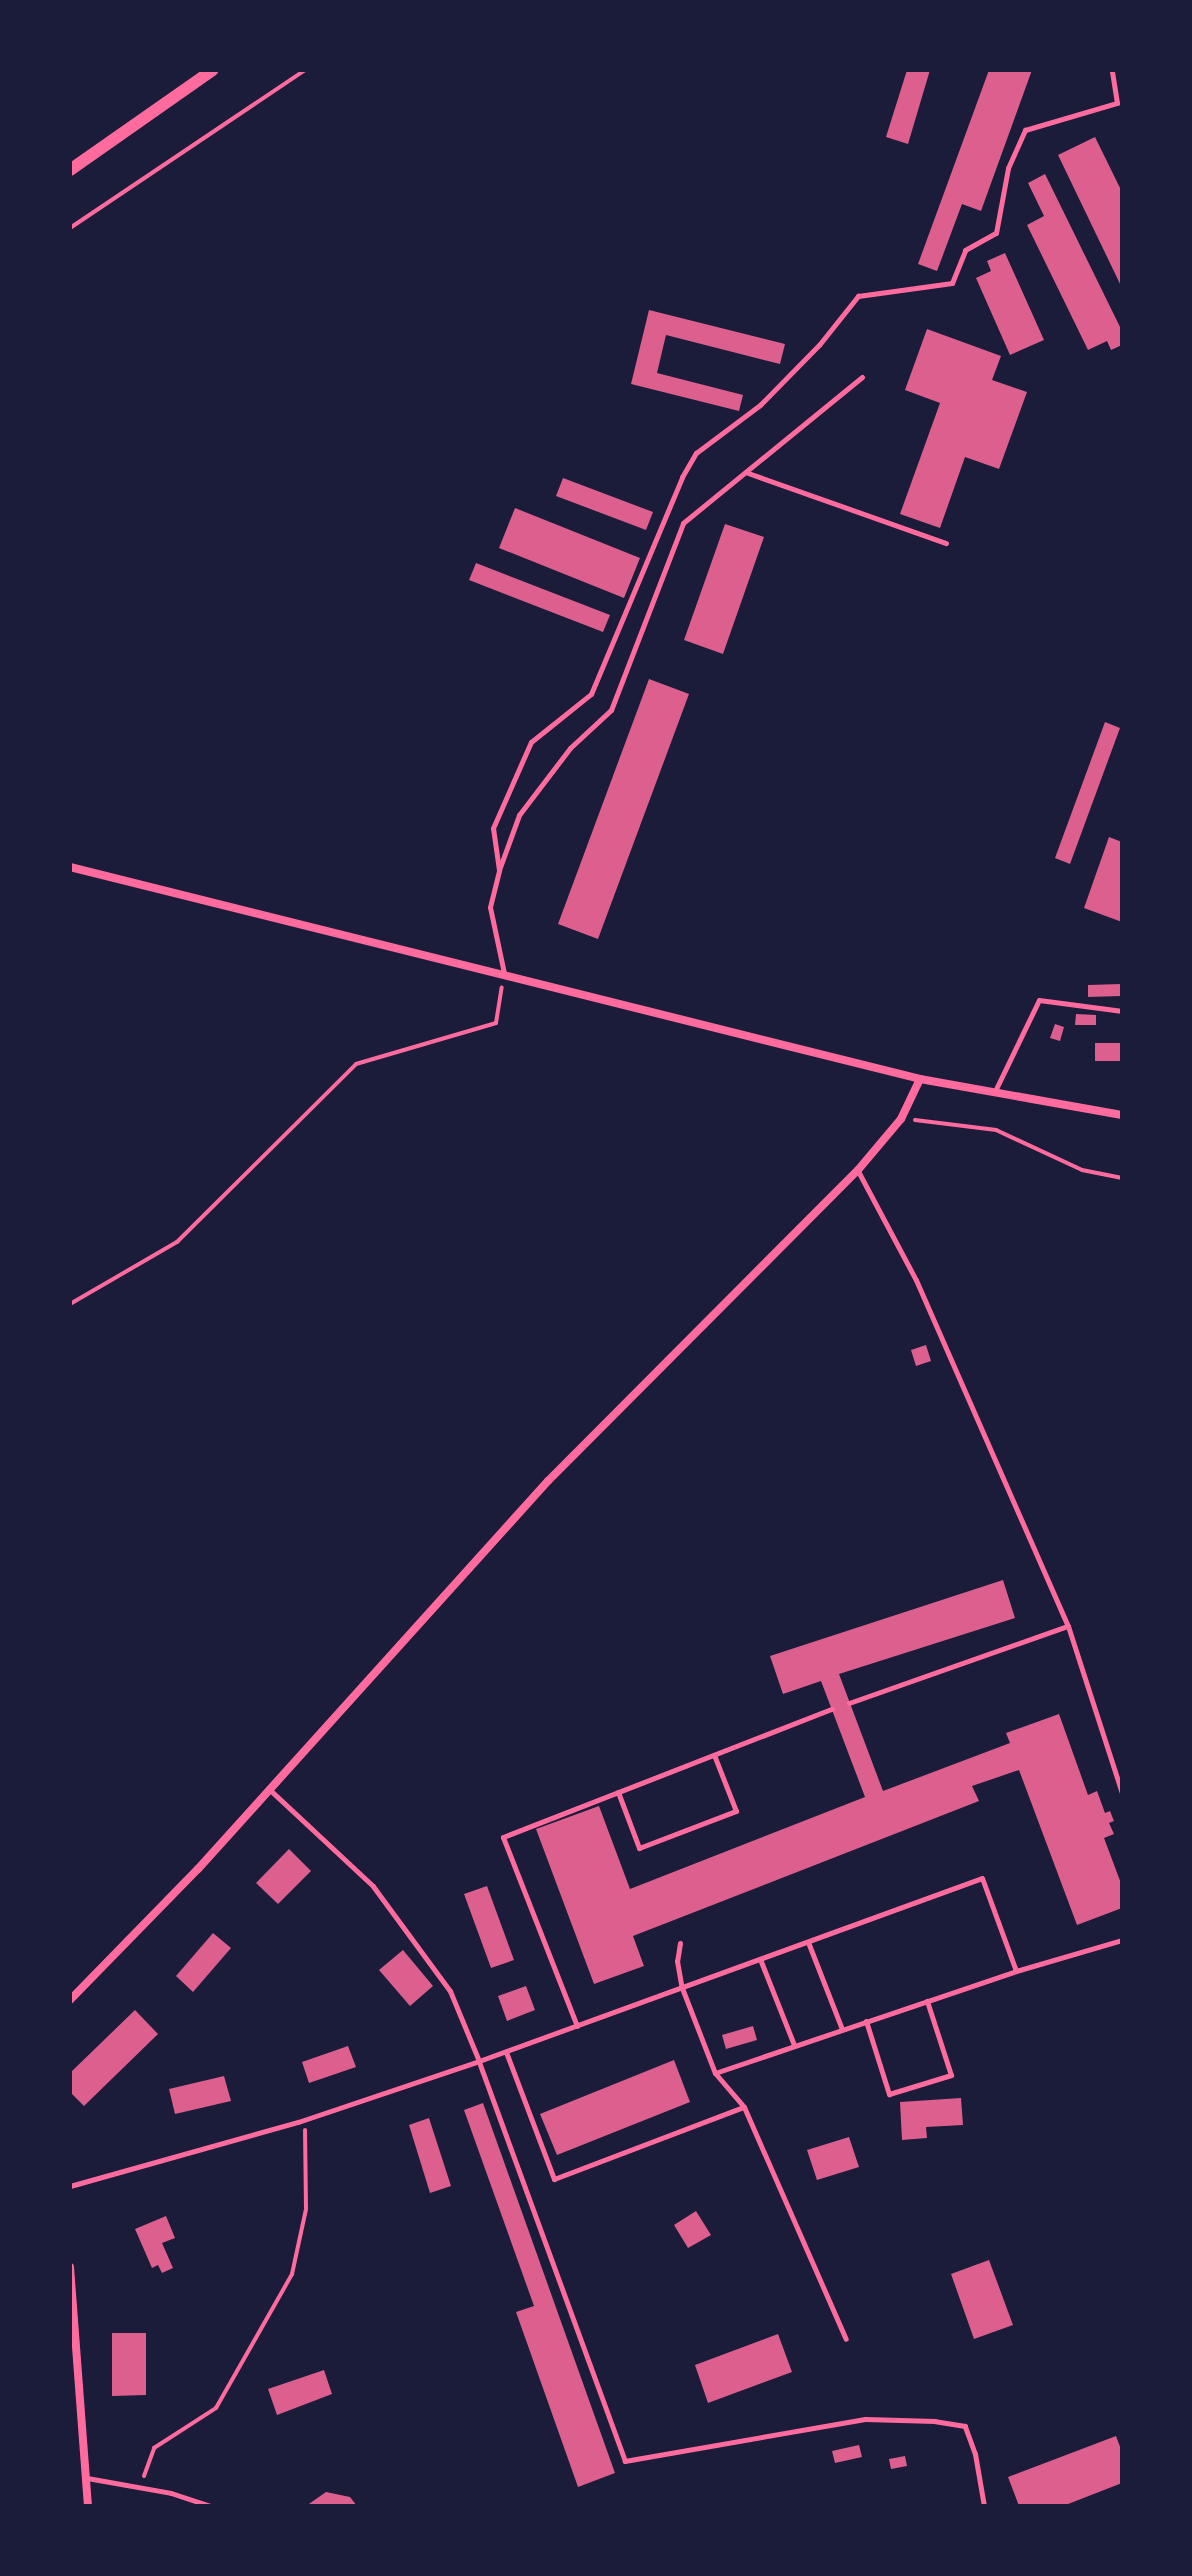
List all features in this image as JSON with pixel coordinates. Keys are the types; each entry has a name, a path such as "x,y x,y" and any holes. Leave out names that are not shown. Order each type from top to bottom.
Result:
{"main road":[{"path":"70,170 213,70"}],"street":[{"path":"70,867 920,1079 1122,1115"},
{"path":"70,2000 270,1790 548,1481 858,1170 901,1119 920,1079"},
{"path":"70,2267 74,2386 88,2506"}],"lane":[{"path":"499,870 493,828 531,742 591,694 682,477 696,453 760,405 819,345 858,296 952,283 965,250 996,233 1008,168 1025,130 1117,103 1112,70"},
{"path":"504,973 490,907 499,870 519,815 570,748 611,710 683,523 862,377"},
{"path":"747,473 946,543"},
{"path":"994,1094 1039,1000 1122,1011"},
{"path":"858,1170 916,1280 1068,1626 1122,1793"},
{"path":"849,1703 1068,1626"},
{"path":"577,2026 503,1837 832,1709"},
{"path":"618,1792 639,1848 736,1811 714,1755"},
{"path":"270,1790 373,1886 450,1991 479,2061 625,2461 865,2419 935,2421 965,2426 975,2454 984,2506"},
{"path":"70,2186 305,2120 506,2052 982,1878 1016,1971"},
{"path":"715,2073 1016,1971 1122,1940"},
{"path":"808,1942 842,2029"},
{"path":"680,1943 677,1961 682,1988 715,2073 744,2107 846,2339"},
{"path":"760,1959 794,2045"},
{"path":"866,2021 889,2094 951,2075 927,2001"},
{"path":"506,2052 554,2179 744,2107"},
{"path":"87,2478 210,2506"}],"path":[{"path":"70,228 305,70"},
{"path":"70,1304 177,1242 356,1064 496,1023 504,973"},
{"path":"901,1119 996,1130 1082,1170 1122,1178"},
{"path":"139,2488 154,2448 216,2408 292,2274 306,2209 305,2120"}],"building":[{"path":"907,70 930,70 908,144 886,137"},
{"path":"989,70 1032,70 981,211 962,204 937,271 918,264"},
{"path":"1095,137 1122,192 1122,288 1058,155"},
{"path":"1045,174 1122,331 1122,345 1111,350 1107,341 1088,350 1027,225 1044,216 1028,183"},
{"path":"1005,253 1044,340 1010,355 976,278 991,271 987,261"},
{"path":"649,310 785,344 780,364 666,335 657,373 743,395 739,411 631,384"},
{"path":"927,329 1001,356 992,380 1027,392 999,469 965,457 940,528 900,514 940,403 905,390"},
{"path":"563,478 653,512 646,530 556,496"},
{"path":"515,508 640,558 624,598 499,548"},
{"path":"725,524 764,537 723,654 684,640"},
{"path":"476,563 610,615 603,632 469,580"},
{"path":"649,679 689,694 598,939 558,924"},
{"path":"1105,722 1120,728 1070,864 1055,858"},
{"path":"1109,837 1122,842 1122,922 1084,908"},
{"path":"1121,984 1121,996 1088,997 1088,985"},
{"path":"1076,1014 1096,1015 1096,1025 1075,1025"},
{"path":"1055,1024 1064,1027 1060,1041 1050,1038"},
{"path":"1095,1043 1122,1043 1122,1061 1095,1061"},
{"path":"926,1345 931,1361 916,1366 911,1350"},
{"path":"1003,1580 1015,1618 839,1674 883,1791 1010,1743 1006,1733 1059,1714 1088,1795 1097,1791 1105,1813 1110,1811 1114,1821 1109,1823 1114,1834 1104,1838 1122,1886 1122,1908 1077,1925 1019,1770 972,1786 979,1801 633,1936 644,1966 594,1984 536,1829 599,1806 630,1889 865,1797 821,1681 783,1694 770,1656"},
{"path":"289,1849 311,1871 278,1904 256,1883"},
{"path":"487,1886 514,1960 491,1968 464,1894"},
{"path":"213,1933 231,1948 193,1992 176,1976"},
{"path":"403,1950 433,1986 410,2006 379,1970"},
{"path":"526,1986 535,2010 507,2021 498,1996"},
{"path":"135,2010 158,2034 84,2106 70,2092 70,2073"},
{"path":"753,2026 757,2040 726,2049 722,2035"},
{"path":"348,2046 356,2067 309,2083 302,2062"},
{"path":"674,2060 690,2102 557,2155 540,2114"},
{"path":"224,2076 231,2101 175,2114 169,2089"},
{"path":"961,2098 963,2125 926,2127 927,2138 902,2140 900,2102"},
{"path":"483,2103 615,2473 578,2487 516,2312 534,2306 464,2110"},
{"path":"429,2118 451,2186 430,2193 409,2125"},
{"path":"849,2137 859,2167 817,2180 807,2150"},
{"path":"696,2211 711,2235 688,2248 674,2225"},
{"path":"166,2216 175,2238 162,2243 173,2268 162,2273 158,2265 152,2268 135,2229"},
{"path":"989,2260 1013,2325 974,2339 951,2274"},
{"path":"112,2333 146,2333 146,2395 112,2396"},
{"path":"778,2334 792,2372 708,2403 695,2365"},
{"path":"324,2370 332,2394 277,2415 268,2389"},
{"path":"1116,2436 1122,2452 1122,2483 1063,2506 1019,2506 1008,2477"},
{"path":"859,2445 862,2457 835,2463 832,2451"},
{"path":"905,2456 907,2466 891,2469 889,2459"},
{"path":"326,2492 350,2497 357,2506 306,2506"}]}
